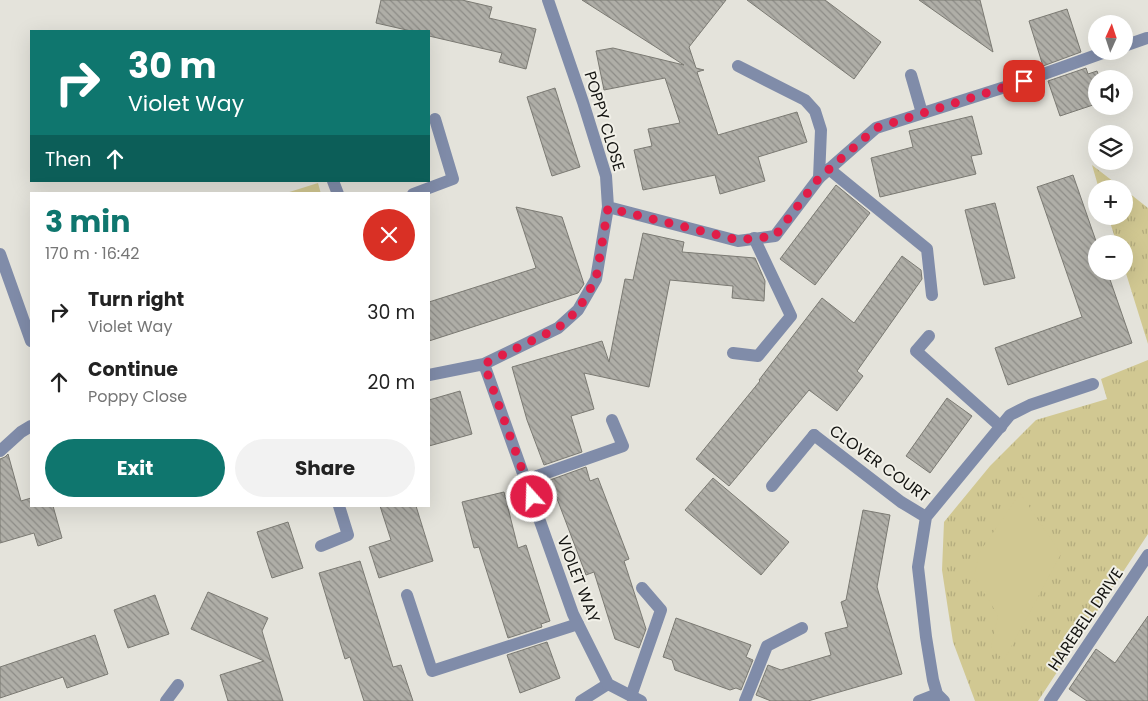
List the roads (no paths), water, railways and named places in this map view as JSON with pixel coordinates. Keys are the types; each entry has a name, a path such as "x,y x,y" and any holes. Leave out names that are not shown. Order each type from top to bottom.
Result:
{"street":[{"name":"POPPY CLOSE","path":"484,364 558,328 578,310 596,279 608,208 606,176 548,0"},
{"path":"1133,43 1148,37"},
{"path":"608,208 738,240 775,236 819,178 876,128 1024,81 1088,58"},
{"path":"738,66 805,100 815,111 821,130 819,178"},
{"path":"911,75 922,113"},
{"path":"418,192 453,179 435,119"},
{"path":"829,169 927,249 932,295"},
{"path":"733,353 758,356 791,316 754,238"},
{"path":"0,254 30,338"},
{"path":"929,336 916,351 1001,427"},
{"path":"430,375 484,364"},
{"name":"VIOLET WAY","path":"484,364 570,605 608,684"},
{"path":"919,701 941,698 933,680 918,567 926,517 1010,415 1030,405 1092,384"},
{"path":"526,480 623,446 612,420"},
{"path":"0,451 30,427"},
{"name":"CLOVER COURT","path":"772,486 814,434 901,502 926,517"},
{"path":"321,546 348,535 339,507"},
{"name":"HAREBELL DRIVE","path":"1050,701 1148,555"},
{"path":"581,701 608,684 636,698 661,610 642,588"},
{"path":"407,595 432,671 578,624"},
{"path":"746,701 767,646 802,628"},
{"path":"166,701 178,685"}]}
